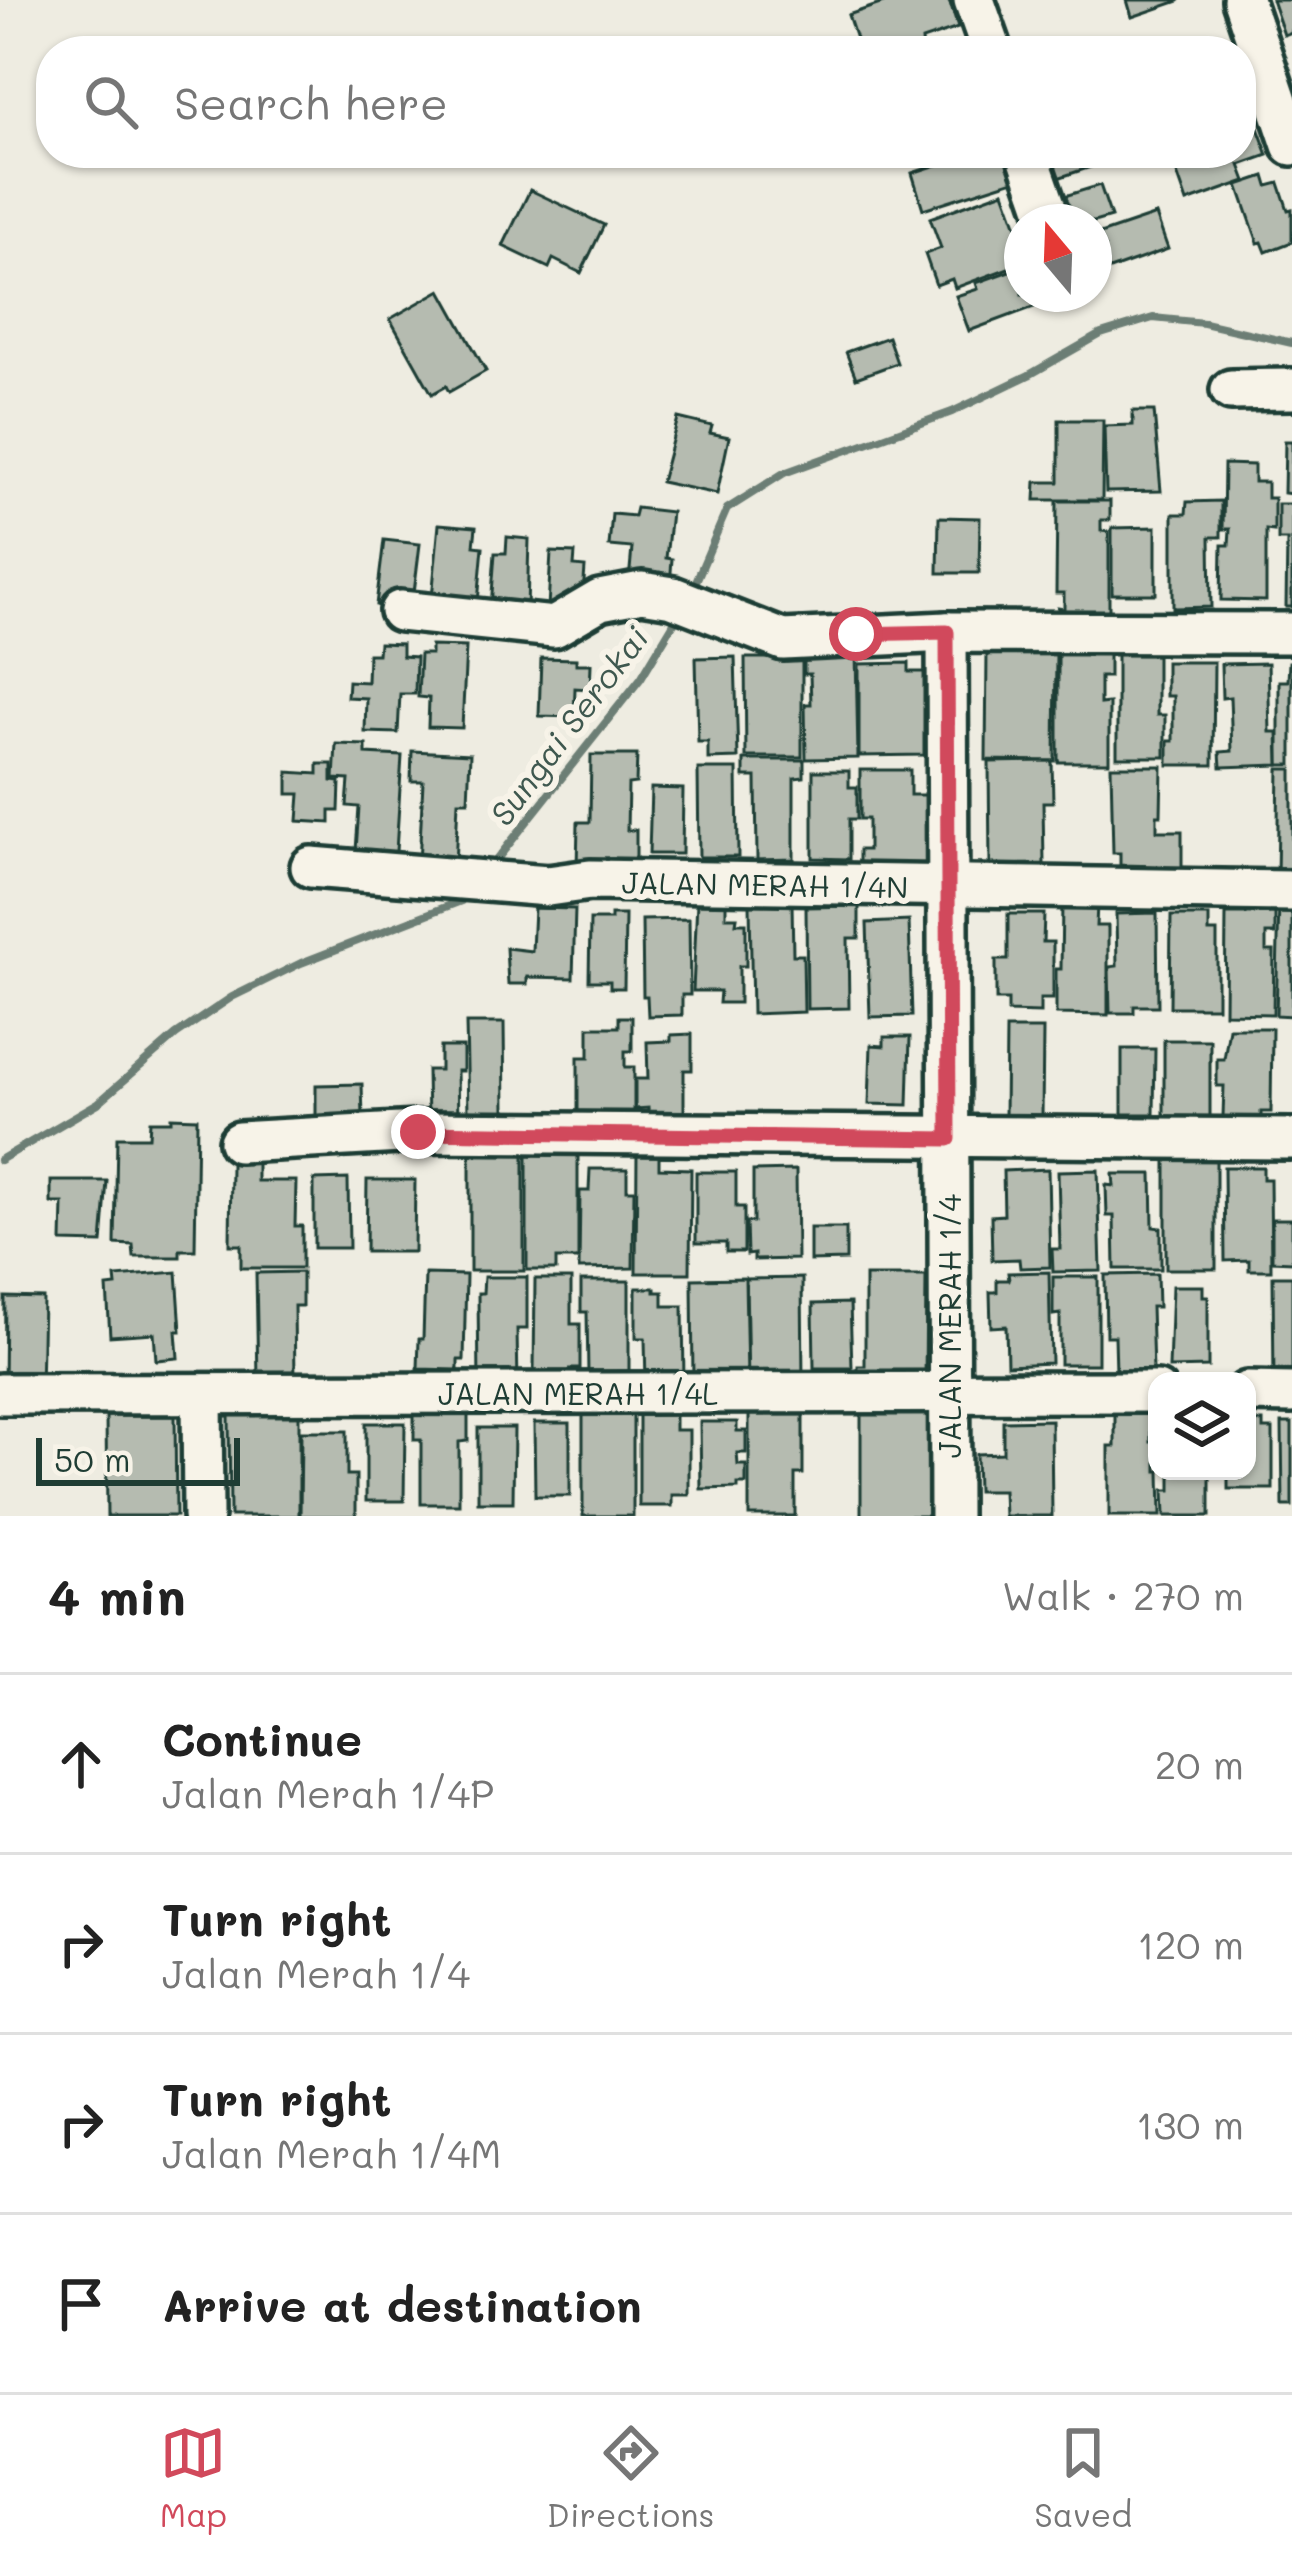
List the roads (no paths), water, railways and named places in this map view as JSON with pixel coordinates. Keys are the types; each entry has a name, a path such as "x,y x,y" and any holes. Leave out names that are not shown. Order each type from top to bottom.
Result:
{"street":[{"path":"974,0 987,36"},
{"path":"1243,0 1255,36"},
{"path":"1256,38 1292,145"},
{"path":"1032,168 1045,204"},
{"path":"1231,390 1292,389"},
{"path":"400,611 554,627 600,599 642,592 673,597 783,640 947,632 1292,633"},
{"name":"JALAN MERAH 1/4","path":"947,632 950,1516"},
{"name":"JALAN MERAH 1/4N","path":"311,867 548,886 590,880 1292,891"},
{"path":"239,1142 418,1132 1292,1139"},
{"name":"JALAN MERAH 1/4L","path":"0,1394 1148,1392"},
{"path":"1256,1393 1292,1393"},
{"path":"202,1395 203,1516"}],"waterway":[{"name":"Sungai Serokai","path":"691,593 727,509 784,473 952,412 1101,334 1153,318 1204,323 1292,343"},
{"name":"Sungai Serokai","path":"490,868 641,678 681,611"},
{"name":"Sungai Serokai","path":"0,1160 98,1103 176,1035 232,997 301,963 461,901 468,893"}]}
